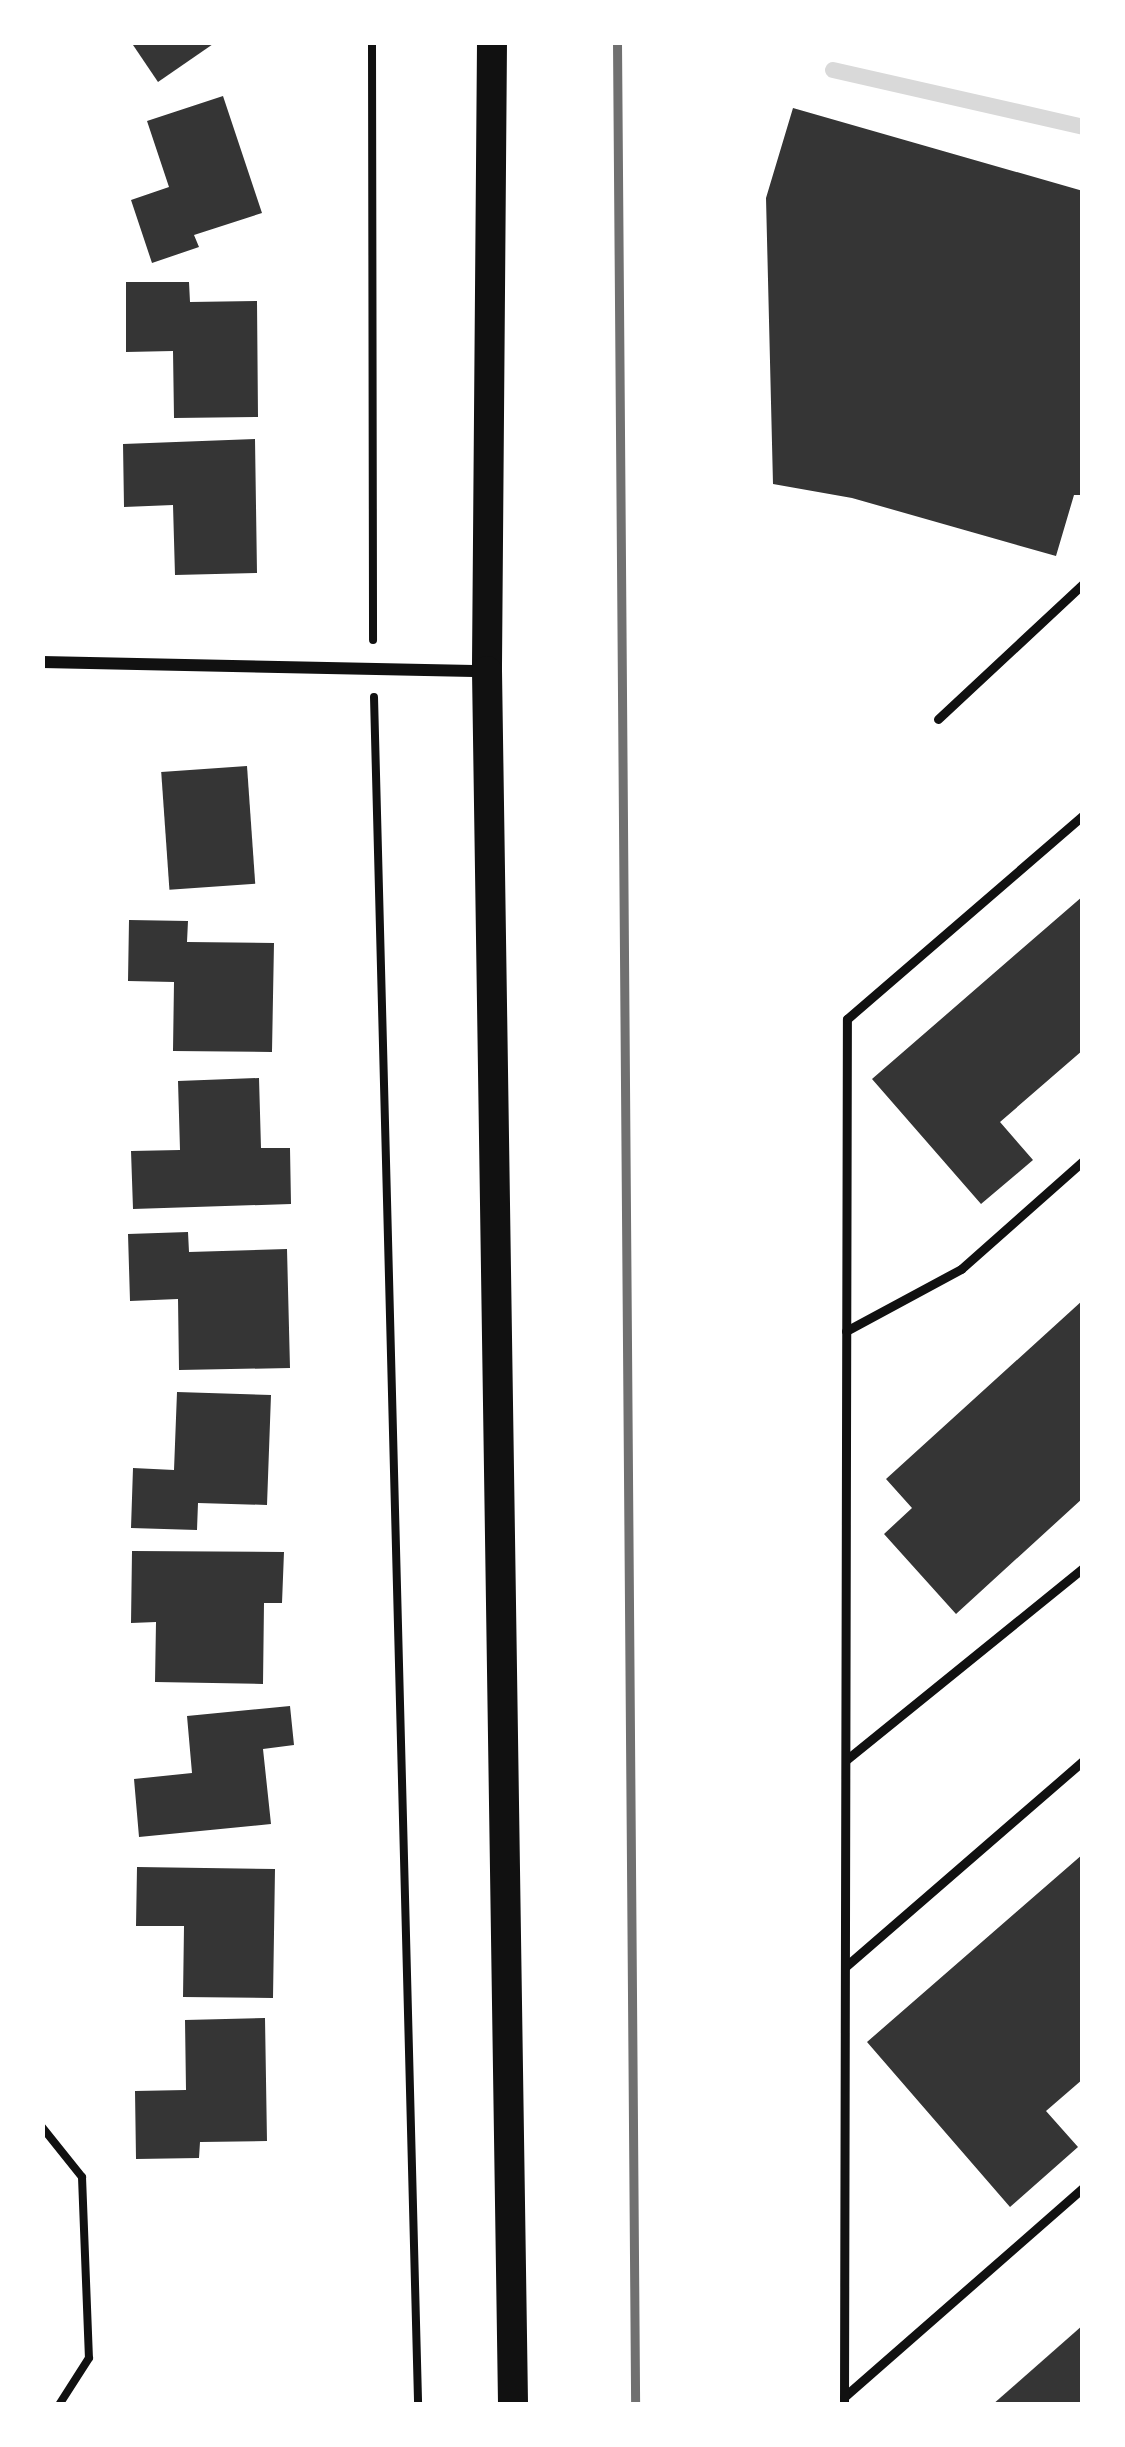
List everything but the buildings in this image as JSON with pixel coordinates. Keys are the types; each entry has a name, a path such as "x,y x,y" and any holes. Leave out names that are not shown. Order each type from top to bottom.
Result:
{"main road":[{"path":"492,42 487,671 513,2405"}],"street":[{"path":"42,662 487,671"}],"lane":[{"path":"938,718 1083,584"},
{"path":"844,2401 847,1019 1083,815"},
{"path":"846,1330 961,1269 1083,1161"},
{"path":"846,1760 1082,1565"},
{"path":"845,1967 1083,1761"},
{"path":"844,2401 1083,2188"}],"path":[{"path":"372,42 372,556"},
{"path":"378,775 418,2405"},
{"path":"42,2127 82,2176 89,2358 59,2405"}],"waterway":[{"path":"833,70 1083,127"}],"railway":[{"path":"617,42 635,2405"}]}
